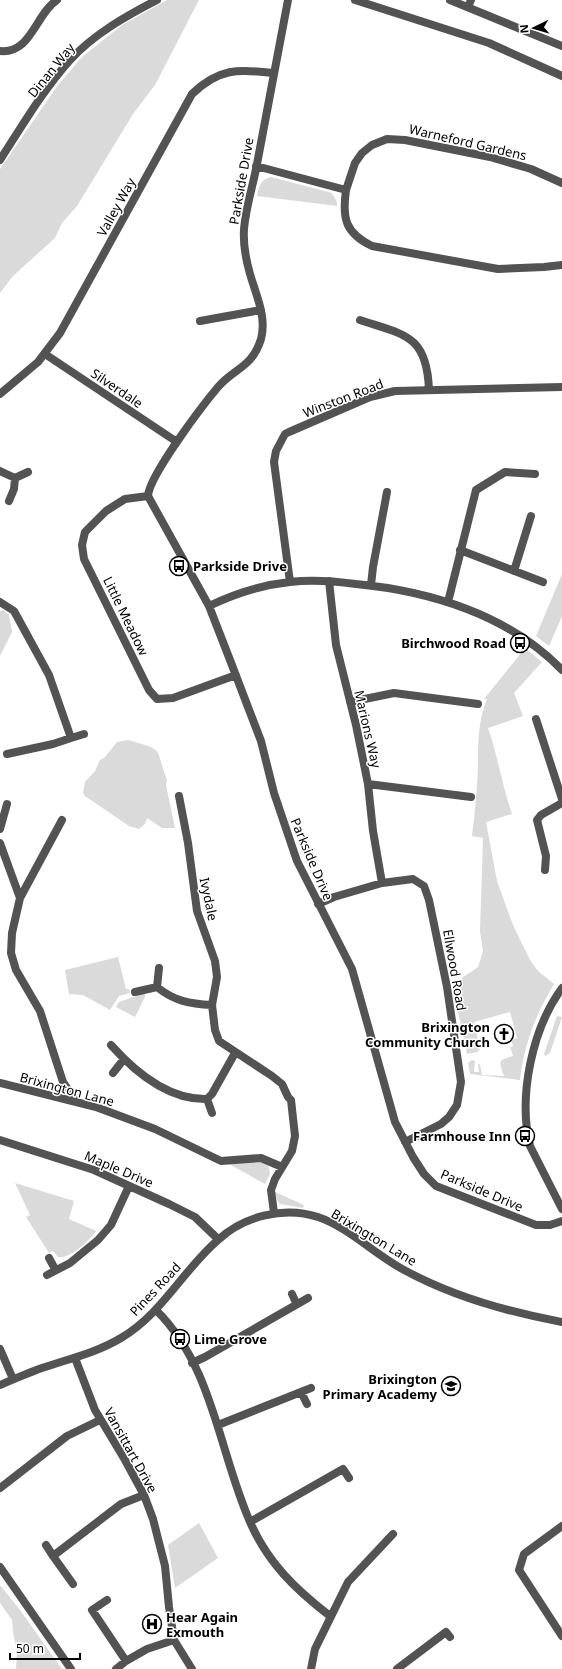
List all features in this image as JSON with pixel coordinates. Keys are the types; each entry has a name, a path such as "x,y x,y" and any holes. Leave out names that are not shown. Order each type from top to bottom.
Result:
{"street":[{"path":"0,51 12,51 23,44 45,10 57,0"},
{"name":"Dinan Way","path":"0,160 46,92 70,60 94,38 124,17 157,0"},
{"name":"Parkside Drive","path":"288,0 249,196 244,231 249,272 263,319 262,337 254,354 247,364 218,387 177,442 151,482 148,496 209,606 261,741 280,814 297,861 318,904 342,946 352,969 395,1122 405,1142 424,1174 436,1186 536,1225 550,1225 562,1221"},
{"path":"355,0 489,42 562,76"},
{"path":"450,0 470,4 562,46"},
{"name":"Valley Way","path":"0,394 27,372 45,354 60,333 192,94 204,83 217,75 250,70 273,73"},
{"name":"Warneford Gardens","path":"562,183 531,168 490,157 404,140 387,139 372,145 362,153 356,163 346,190 344,205 345,220 352,233 361,241 372,246 498,269 516,269 562,264"},
{"path":"256,166 346,190"},
{"path":"200,321 261,310"},
{"path":"360,320 398,333 418,346 424,355 427,364 429,390"},
{"name":"Silverdale","path":"45,354 177,442"},
{"name":"Winston Road","path":"290,582 274,462 276,451 285,434 377,395 395,391 562,387"},
{"path":"0,471 15,478 28,472"},
{"path":"448,602 476,490 505,472 535,474"},
{"path":"9,501 14,489 15,478"},
{"path":"372,585 373,567 387,492"},
{"name":"Little Meadow","path":"148,496 125,499 106,511 85,532 82,544 84,559 149,690 157,699 173,698 236,675"},
{"path":"514,571 531,516"},
{"path":"460,550 543,582"},
{"path":"209,606 232,595 290,582 329,581 394,588 448,602 479,614 510,630 545,654 562,670"},
{"name":"Marions Way","path":"329,581 336,645 368,784 373,831 382,883"},
{"path":"0,602 14,611 45,668 71,738"},
{"path":"350,702 394,693 478,704"},
{"path":"536,719 562,799"},
{"path":"7,754 53,744 84,734"},
{"path":"368,784 471,797"},
{"name":"Ivydale","path":"179,796 188,844 197,912 215,961 217,977 212,1005 215,1030 219,1041 282,1084 291,1100 296,1136 292,1150 282,1167"},
{"path":"545,870 546,856 537,820 541,815 562,803"},
{"path":"0,829 7,804"},
{"path":"62,820 20,898 12,933 11,952 16,970 40,1011 63,1082 76,1101"},
{"path":"0,843 20,898"},
{"name":"Ellwood Road","path":"318,904 334,897 382,883 413,879 424,886 429,900 447,987 461,1082 456,1105 449,1117 429,1130 405,1142"},
{"path":"157,987 160,968"},
{"path":"135,992 157,987 171,997 183,1002 212,1005"},
{"path":"562,988 553,1000 541,1025 530,1064 527,1091 528,1136 530,1146 562,1210"},
{"path":"111,1046 141,1074 173,1092 189,1097 208,1099"},
{"path":"212,1113 208,1099 235,1053"},
{"path":"113,1073 124,1059"},
{"name":"Brixington Lane","path":"0,1083 96,1107 155,1129 221,1161 261,1158 282,1167"},
{"name":"Maple Drive","path":"0,1140 94,1170 195,1217 218,1239"},
{"path":"274,1213 271,1190 282,1167"},
{"path":"47,1275 55,1269 70,1262 98,1240 110,1225 129,1186"},
{"name":"Brixington Lane","path":"274,1213 304,1213 317,1217 343,1229 405,1271 445,1290 506,1310 562,1322"},
{"name":"Pines Road","path":"0,1385 42,1368 75,1358 120,1338 140,1325 156,1310 218,1239 251,1219 274,1213"},
{"path":"49,1258 55,1269"},
{"path":"292,1294 296,1303"},
{"path":"192,1363 205,1357 296,1303 308,1298"},
{"path":"156,1310 175,1329 192,1363 218,1425 250,1522 261,1542 288,1580 330,1616"},
{"path":"0,1349 14,1379"},
{"name":"Vansittart Drive","path":"75,1358 86,1391 100,1420 126,1460 144,1495 161,1543 174,1640 192,1669"},
{"path":"218,1425 311,1388"},
{"path":"301,1392 307,1404"},
{"path":"0,1488 67,1436 100,1420"},
{"path":"250,1522 343,1469 349,1478"},
{"path":"53,1556 121,1504 144,1495"},
{"path":"562,1526 524,1554 519,1570 562,1634"},
{"path":"311,1669 315,1649 348,1582 393,1534"},
{"path":"46,1545 73,1584"},
{"path":"0,1567 71,1669"},
{"path":"108,1600 92,1610 126,1661"},
{"path":"397,1669 446,1632 450,1637"},
{"path":"116,1669 126,1661 147,1649 174,1640"}],"shaded area":[{"path":"167,0 199,0 155,85 133,114 77,206 62,223 55,238 13,276 0,293 0,169 58,85 82,57 122,25"},
{"path":"271,177 332,193 337,202 337,206 257,196 263,181"},
{"path":"562,574 562,616 549,646 536,636"},
{"path":"3,610 9,615 12,632 0,656 0,611"},
{"path":"525,648 542,662 514,693 523,716 488,728 512,814 486,822 497,881 513,925 530,960 538,971 554,984 536,1018 524,1054 520,1080 470,1074 468,1063 472,1060 475,1061 474,1072 479,1072 478,1063 480,1065 482,1075 504,1076 500,1064 502,1060 513,1056 510,1047 513,1046 511,1040 517,1038 510,1012 474,1022 480,1049 477,1052 467,1054 453,988 460,986 462,978 478,967 483,951 480,931 483,838 472,836 477,783 478,740 482,716 487,699 484,699"},
{"path":"128,740 148,746 157,751 167,780 166,785 175,828 162,828 147,818 145,824 139,829 129,826 85,796 83,793 85,782 95,771 100,760 105,757 117,742"},
{"path":"118,957 126,989 129,989 130,993 119,996 110,1010 83,995 69,994 65,970"},
{"path":"145,993 145,997 135,1017 116,1007 119,1002"},
{"path":"557,1016 562,1017 550,1053 545,1056 544,1054"},
{"path":"259,1161 268,1164 270,1174 265,1184 229,1164"},
{"path":"15,1183 74,1201 69,1219 96,1231 84,1244 68,1255 58,1257 53,1251 49,1253 26,1217 30,1215"},
{"path":"275,1192 304,1205 303,1208 280,1204 277,1200"},
{"path":"199,1523 218,1558 175,1588 168,1545"},
{"path":"0,1585 20,1610 62,1669 16,1669 17,1652 12,1620 0,1603"}],"place":[{"name":"Parkside Drive","path":"179,566"},
{"name":"Birchwood Road","path":"520,643"},
{"name":"Brixington Community Church","path":"504,1034"},
{"name":"Farmhouse Inn","path":"525,1136"},
{"name":"Lime Grove","path":"180,1339"},
{"name":"Brixington Primary Academy","path":"451,1386"},
{"name":"Hear Again Exmouth","path":"152,1624"}]}
